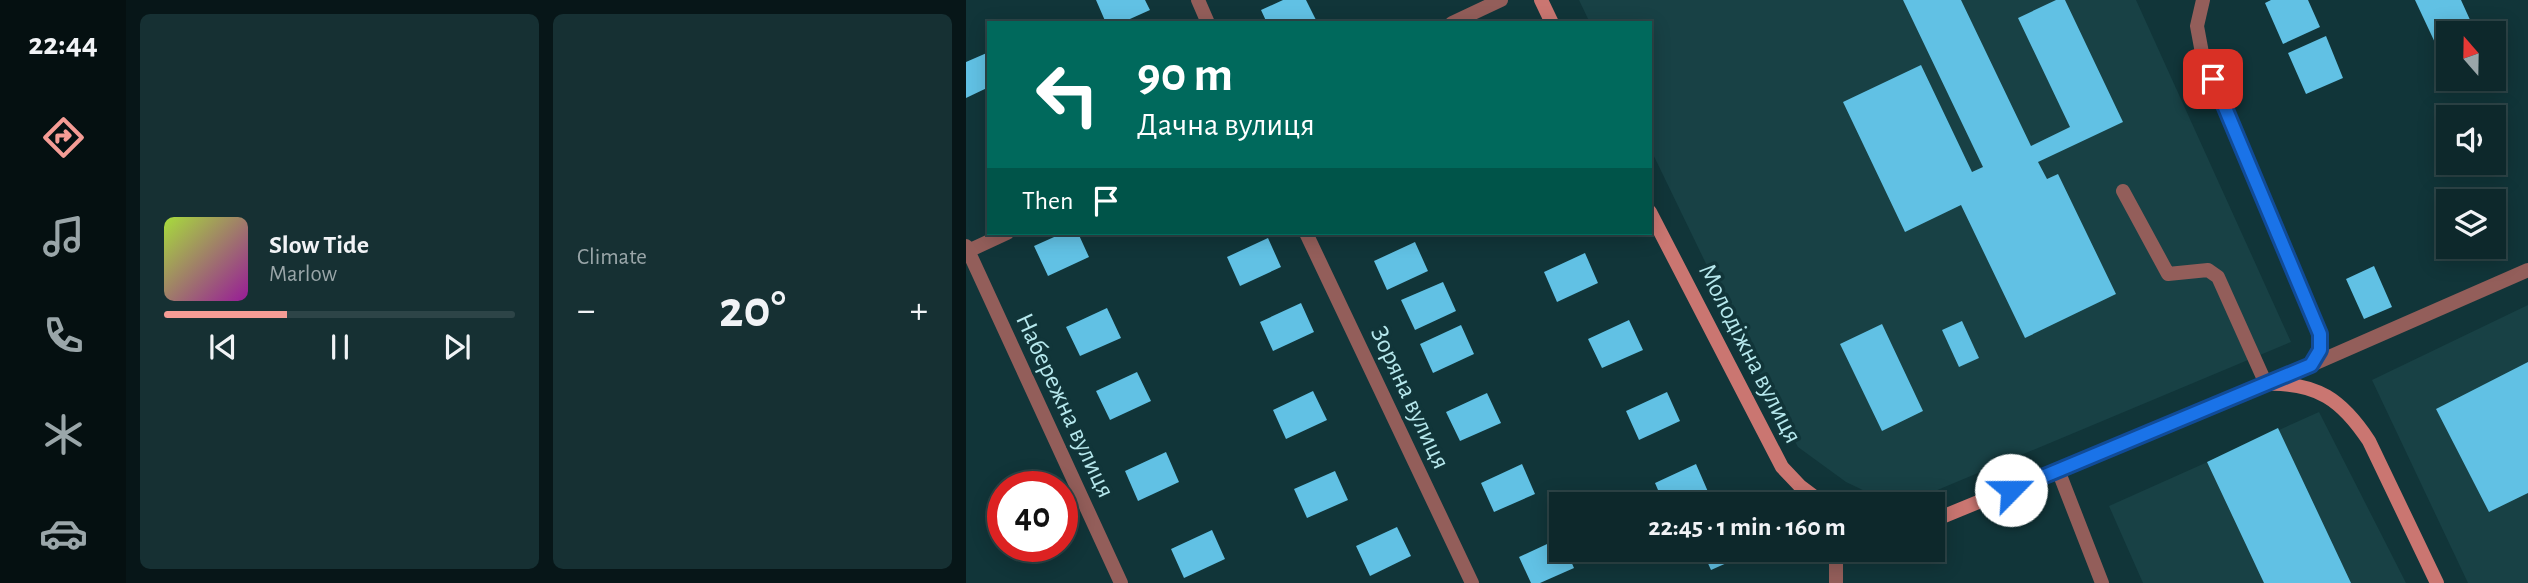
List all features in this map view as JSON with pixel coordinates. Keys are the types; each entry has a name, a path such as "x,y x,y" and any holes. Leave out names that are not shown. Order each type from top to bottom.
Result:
{"street":[{"path":"1198,0 1207,21"},
{"path":"1456,21 1501,0"},
{"path":"1541,0 1551,21"},
{"path":"2203,0 2197,26 2203,53 2320,334 2320,350 2311,365"},
{"path":"2123,191 2168,274 2208,270 2218,277 2266,384"},
{"name":"Молодіжна вулиця","path":"1652,216 1782,467 1808,492"},
{"path":"967,249 1002,235"},
{"name":"Зоряна вулиця","path":"1307,235 1472,583"},
{"name":"Набережна вулиця","path":"967,249 1121,583"},
{"path":"1945,516 2266,384 2528,270"},
{"path":"2266,384 2289,383 2309,387 2340,404 2355,420 2369,441 2437,583"},
{"path":"2058,470 2102,583"},
{"path":"1836,562 1836,583"}],"shaded area":[{"path":"1579,0 2136,0 2291,342 1933,492 1867,492 1846,482 1798,447 1772,400 1652,152 1652,21 1589,21"},
{"path":"2528,305 2528,583 2468,583 2372,380"},
{"path":"2319,412 2406,583 2143,583 2109,506"}],"building":[{"path":"1096,0 1145,0 1150,10 1125,21 1105,21"},
{"path":"1283,0 1306,0 1316,20 1266,21 1261,10"},
{"path":"1903,0 1961,0 2031,146 2070,127 2018,18 2056,0 2065,0 2123,122 2038,162 2047,179 2058,174 2116,294 2025,338 1961,205 1905,232 1843,102 1921,65 1972,172 1983,167"},
{"path":"2271,0 2308,0 2320,27 2283,44 2265,3"},
{"path":"2415,0 2461,0 2471,21 2436,21 2436,45"},
{"path":"2326,36 2343,78 2306,94 2288,53"},
{"path":"987,53 987,88 966,98 966,62"},
{"path":"1059,235 1079,235 1089,257 1048,276 1034,246"},
{"path":"1268,238 1281,267 1240,286 1227,257"},
{"path":"1415,242 1428,271 1387,290 1374,261"},
{"path":"1585,253 1598,283 1557,302 1544,272"},
{"path":"2374,266 2392,307 2364,319 2346,279"},
{"path":"1443,282 1456,311 1415,330 1401,300"},
{"path":"1301,303 1314,332 1273,351 1260,322"},
{"path":"1107,308 1121,338 1080,356 1066,327"},
{"path":"1629,320 1643,350 1602,368 1588,339"},
{"path":"1962,321 1979,358 1959,367 1942,330"},
{"path":"1882,324 1923,411 1882,431 1840,344"},
{"path":"1461,325 1474,354 1433,373 1420,344"},
{"path":"2528,362 2528,493 2489,512 2436,409"},
{"path":"1137,372 1151,401 1110,420 1096,391"},
{"path":"1313,391 1327,420 1286,439 1273,410"},
{"path":"1667,392 1680,421 1639,440 1626,411"},
{"path":"1487,393 1501,423 1460,441 1446,412"},
{"path":"2278,428 2351,583 2264,583 2207,462"},
{"path":"1166,452 1179,482 1138,501 1125,471"},
{"path":"1522,464 1535,494 1494,512 1481,483"},
{"path":"1696,464 1708,492 1659,492 1655,483"},
{"path":"1335,471 1348,500 1307,518 1294,489"},
{"path":"1397,527 1411,556 1370,576 1356,546"},
{"path":"1212,530 1225,559 1184,578 1171,549"},
{"path":"1549,543 1549,562 1571,562 1574,568 1540,583 1531,583 1519,557"},
{"path":"1707,562 1729,562 1711,570"}],"route":[{"path":"2011,490 2311,365 2320,350 2320,334 2213,79"}]}
